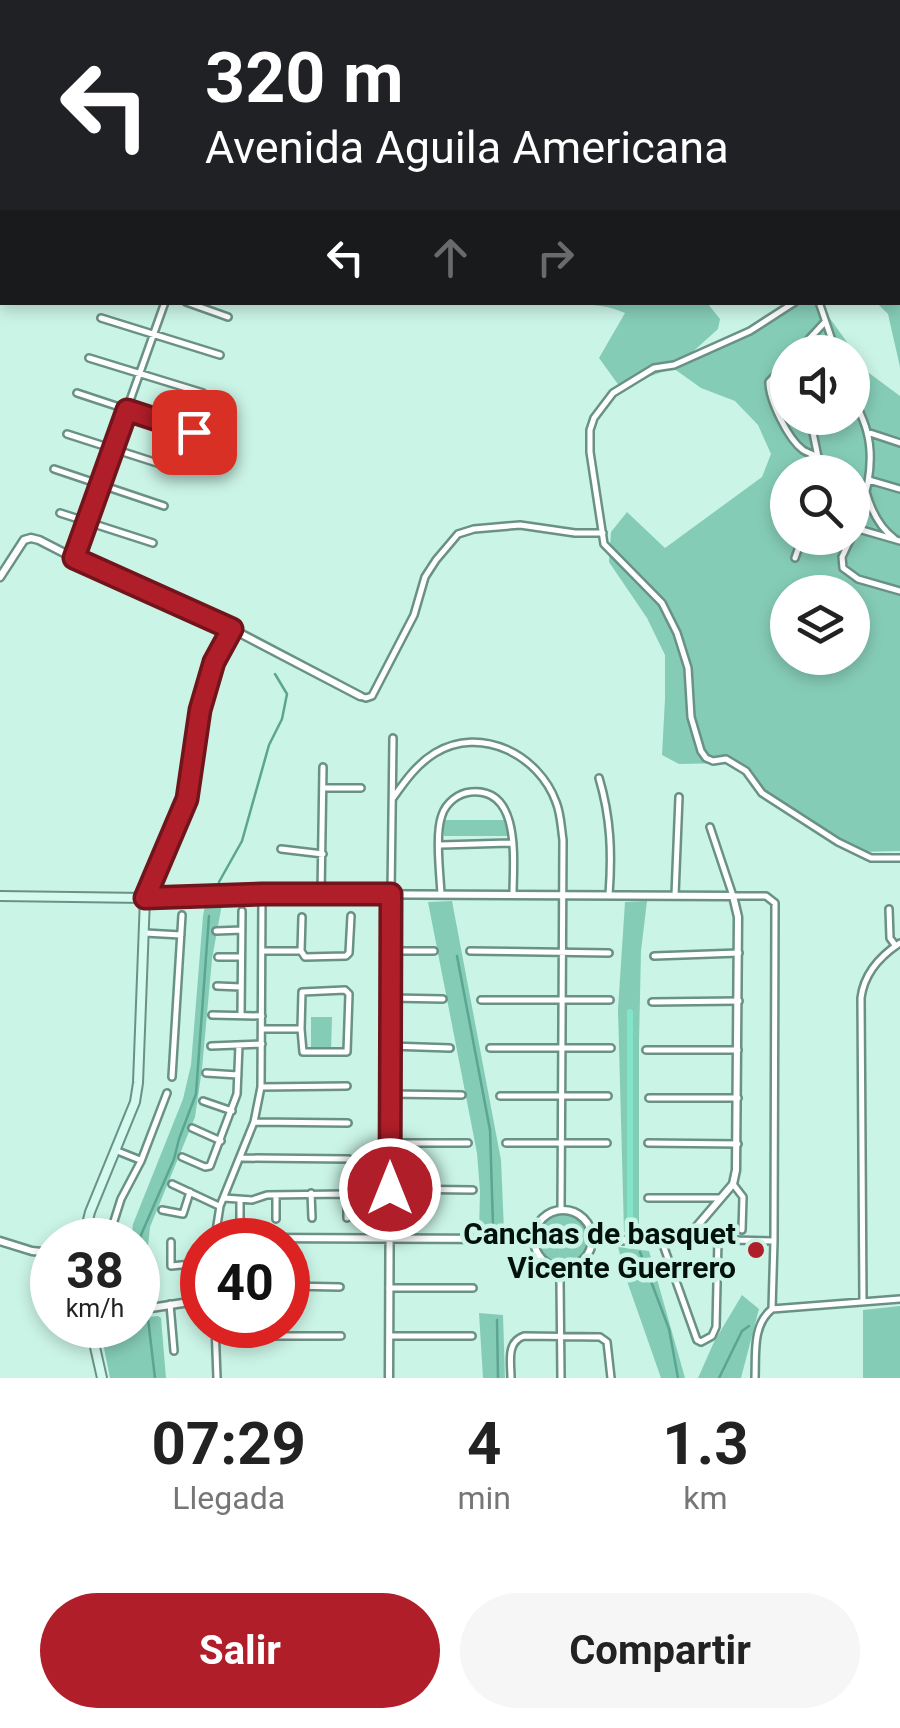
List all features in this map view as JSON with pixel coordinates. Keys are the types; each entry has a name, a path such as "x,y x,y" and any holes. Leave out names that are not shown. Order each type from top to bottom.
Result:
{"main road":[{"path":"0,896 145,898 140,1065 134,1102 88,1218"},
{"path":"95,1348 102,1378"}],"street":[{"path":"74,558 164,305"},
{"path":"194,305 228,317"},
{"path":"790,305 750,332 674,364 654,368 614,393 594,418 590,452 604,544 662,603 677,633 688,668 691,717 706,758 726,759 746,771 762,792 838,842 871,858 900,858"},
{"path":"820,305 829,335"},
{"path":"101,318 220,355"},
{"path":"813,335 824,323"},
{"path":"89,358 203,393"},
{"path":"77,394 194,432"},
{"path":"870,433 900,443"},
{"path":"68,434 180,470"},
{"path":"789,435 813,455"},
{"path":"54,468 164,506"},
{"path":"870,481 900,489"},
{"path":"870,503 884,530 898,540"},
{"path":"60,513 153,543"},
{"path":"0,577 24,540 40,540 232,629 366,698 372,696 414,615 426,577 458,534 520,525 575,533 602,532"},
{"path":"870,535 898,540"},
{"path":"843,555 843,568 858,579 900,591"},
{"path":"232,629 214,662 200,710 187,799 145,898 440,894 766,896 773,900 772,1310"},
{"path":"389,1378 394,738"},
{"path":"392,798 416,768 446,748 465,743 487,744 526,759 544,778 556,802 563,840 562,1210"},
{"path":"322,894 323,767"},
{"path":"599,778 610,819 610,895"},
{"path":"323,788 361,788"},
{"path":"440,894 442,812 453,799 468,792 484,793 498,800 507,813 513,844 513,895"},
{"path":"675,896 678,798"},
{"path":"686,1239 733,1184 738,1144 738,917 710,827"},
{"path":"440,845 513,844"},
{"path":"281,850 323,854"},
{"path":"218,1218 254,1122 261,1087 262,894"},
{"path":"863,1302 861,1004 863,983 870,970 898,944 890,938 889,909"},
{"path":"240,1016 242,911"},
{"path":"172,1077 182,915"},
{"path":"302,917 302,951 308,957 348,956 351,916"},
{"path":"216,931 242,930"},
{"path":"142,933 181,935"},
{"path":"262,951 302,951"},
{"path":"390,951 434,951"},
{"path":"470,951 610,953"},
{"path":"654,956 739,953"},
{"path":"218,957 241,957"},
{"path":"217,986 241,987"},
{"path":"348,991 347,1052 306,1053 301,1048 301,1029 302,992 348,991"},
{"path":"390,998 443,999"},
{"path":"481,1000 610,1000"},
{"path":"652,1002 738,1001"},
{"path":"212,1015 262,1016"},
{"path":"262,1029 301,1029"},
{"path":"211,1046 262,1044"},
{"path":"182,1157 210,1166 232,1112 239,1076 239,1045"},
{"path":"390,1046 450,1048"},
{"path":"490,1048 611,1048"},
{"path":"646,1050 738,1050"},
{"path":"206,1074 239,1076"},
{"path":"261,1087 348,1086"},
{"path":"115,1218 167,1093"},
{"path":"390,1094 462,1095"},
{"path":"500,1096 608,1096"},
{"path":"648,1098 738,1098"},
{"path":"202,1101 232,1112"},
{"path":"254,1122 348,1123"},
{"path":"192,1128 221,1141"},
{"path":"506,1143 607,1142"},
{"path":"390,1143 468,1144"},
{"path":"648,1143 738,1144"},
{"path":"115,1150 141,1161"},
{"path":"241,1158 349,1159"},
{"path":"172,1184 220,1206"},
{"path":"733,1184 743,1197 742,1230"},
{"path":"390,1189 473,1190"},
{"path":"162,1210 183,1214 190,1192"},
{"path":"311,1194 312,1218"},
{"path":"223,1198 346,1194 347,1218"},
{"path":"276,1195 276,1218"},
{"path":"648,1198 722,1198"},
{"path":"240,1200 240,1218"},
{"path":"562,1210 584,1218 592,1241 586,1256 566,1268 543,1260 534,1239 542,1219 562,1210"},
{"path":"310,1239 534,1239"},
{"path":"661,1240 702,1342 712,1336 716,1327 718,1239"},
{"path":"0,1241 30,1250"},
{"path":"592,1241 774,1241"},
{"path":"172,1242 171,1266 180,1265"},
{"path":"557,1267 562,1378"},
{"path":"310,1286 340,1287"},
{"path":"389,1288 472,1288"},
{"path":"755,1378 757,1334 764,1316 772,1310 900,1299"},
{"path":"160,1306 180,1303"},
{"path":"170,1304 174,1351"},
{"path":"310,1336 341,1336"},
{"path":"389,1336 472,1336"},
{"path":"511,1378 511,1348 524,1336 600,1337 608,1342 611,1378"},
{"path":"216,1348 217,1378"}],"green space":[{"path":"593,305 709,305 720,319 718,329 678,365 751,334 799,305 820,305 842,335 770,335 770,435 870,435 870,374 900,396 900,851 857,852 762,790 729,763 679,764 662,755 665,655 647,618 609,562 611,532 627,512 665,548 762,477 770,457 770,555 870,555 870,455 771,455 758,425 735,401 701,388 673,368 620,387 599,358 625,313"},
{"path":"879,305 900,305 900,367 888,314"},
{"path":"444,820 504,820 508,836 444,836"},
{"path":"452,901 501,1160 504,1231 479,1233 477,1153 428,902"},
{"path":"647,901 641,951 639,1231 624,1232 618,1009 625,902"},
{"path":"222,904 212,959 195,1117 154,1218 135,1218 183,1099 191,1065 205,906"},
{"path":"311,1017 332,1017 331,1053 311,1053"},
{"path":"553,1214 573,1214 587,1228 587,1248 573,1262 553,1262 539,1248 539,1228"},
{"path":"618,1247 649,1251 685,1378 661,1378"},
{"path":"742,1295 759,1309 741,1378 698,1378 714,1342"},
{"path":"900,1306 900,1378 863,1378 863,1310"},
{"path":"479,1313 503,1315 505,1378 483,1378"},
{"path":"161,1318 166,1378 110,1378 104,1348 160,1348"}],"waterway":[{"path":"219,882 242,841 269,745 282,719 287,694 275,674"},
{"path":"148,1218 196,1094 209,916"},
{"path":"457,956 490,1130 493,1225"},
{"path":"630,1012 630,1219"},
{"path":"640,1252 669,1329 678,1378"},
{"path":"497,1320 498,1378"},
{"path":"719,1378 742,1331 749,1326"},
{"path":"151,1348 155,1378"}],"place":[{"name":"Canchas de basquet Vicente Guerrero","path":"756,1250"}],"route":[{"path":"194,432 127,410 74,558 232,629 214,662 200,710 187,799 145,898 391,894 390,1189"}]}
